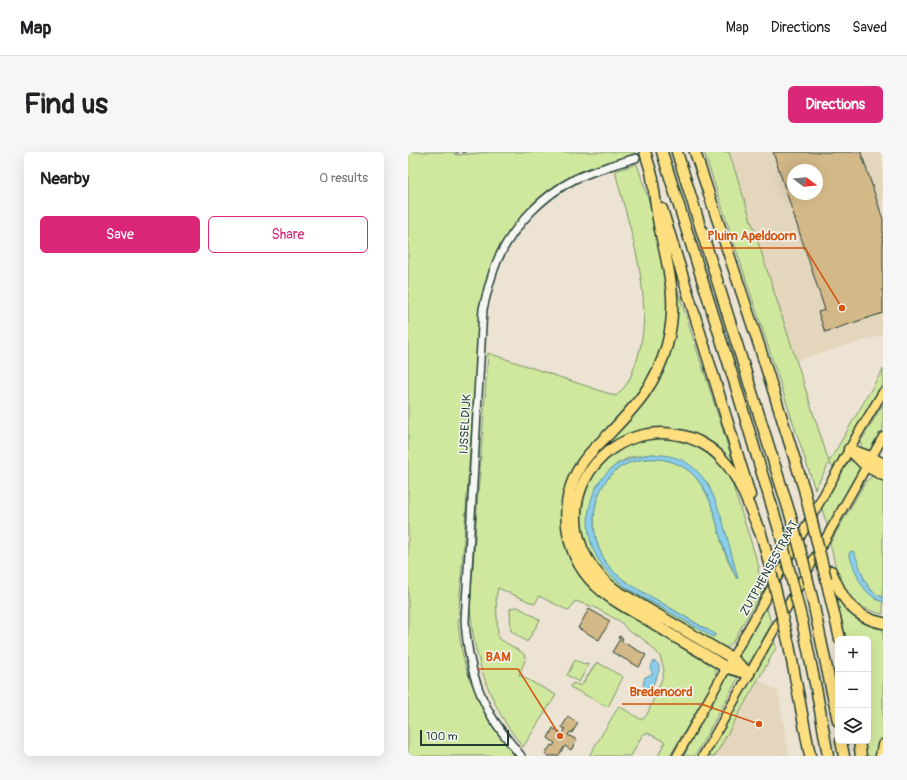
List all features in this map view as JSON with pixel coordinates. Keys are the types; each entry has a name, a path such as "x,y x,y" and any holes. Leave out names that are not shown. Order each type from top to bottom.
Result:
{"highway":[{"path":"645,152 731,430 767,555 789,645 810,756"},
{"path":"662,152 780,533 802,621 828,756"},
{"path":"677,152 790,514 813,602 835,708"},
{"path":"695,152 759,345 804,489 816,538 828,575 839,636"},
{"path":"651,171 659,225 672,286 672,318 667,345 656,375 641,399 631,412 591,452 578,469 569,491 566,510 566,527 569,542 579,564 586,575 601,591 726,667 749,674"},
{"path":"749,674 732,658 629,598 603,580 589,563 579,542 576,525 578,499 584,483 593,468 604,454 618,444 633,437 648,434 677,434 693,439 710,448 724,460 740,485 761,535"},
{"path":"849,449 869,462 883,475"},
{"path":"869,462 883,464"},
{"path":"828,575 842,597 850,606 867,618 883,623"},
{"path":"842,744 844,756"},
{"path":"859,744 861,756"},
{"path":"881,756 883,745"}],"main road":[{"name":"ZUTPHENSESTRAAT","path":"677,756 849,449 883,392"},
{"path":"703,756 883,437"}],"street":[{"name":"IJSSELDIJK","path":"521,756 487,709 471,666 467,646 465,621 483,309 488,287 497,260 513,233 533,210 553,193 575,180 636,158"}],"path":[{"path":"455,153 466,152"}],"shaded area":[{"path":"721,152 882,152 883,335 790,362"},
{"path":"759,680 778,691 789,756 715,756"}],"green space":[{"path":"408,152 453,152 455,155 492,152 634,152 635,154 579,173 559,184 526,212 501,246 485,287 480,309 458,623 460,642 468,674 478,696 517,756 408,756"},
{"path":"704,152 729,152 829,462 883,369 883,384 834,469 829,463 815,489"},
{"path":"637,164 735,468 727,472 732,483 759,567 758,569 763,590 732,643 726,648 715,646 705,658 715,669 715,680 670,756 658,756 665,742 648,733 643,734 631,756 589,756 619,706 640,719 643,719 647,715 662,679 664,670 660,656 649,644 640,637 628,631 621,622 594,607 575,601 569,611 539,596 535,604 498,588 496,597 498,638 523,653 526,658 519,675 556,695 523,747 506,724 487,686 478,659 473,636 470,609 488,353 616,396 624,388 634,368 641,345 644,320 643,295 640,270 615,171","holes":["652,454 668,456 708,483 725,531 737,579 724,550 710,500 702,486 689,471 680,465 669,461 658,459 635,461 615,471 606,481 599,493 595,506 595,534 598,547 612,570 621,578 715,634 714,637 624,587 609,573 598,559 591,542 596,487 606,474 618,463 631,457"]},
{"path":"883,404 883,429 871,450 863,450 861,441"},
{"path":"849,461 854,461 860,466 859,472 828,528 821,506 846,463"},
{"path":"873,476 883,478 883,597 877,595 867,585 854,553 849,554 875,599 883,602 883,614 871,611 854,602 845,593 838,577 830,543 866,481"},
{"path":"836,594 847,610 855,617 883,627 883,737 878,756 867,756 865,744 871,744 871,636 845,636"},
{"path":"766,604 772,627 752,661 748,663 743,662 740,658 739,652"},
{"path":"518,607 540,620 527,642 511,631 510,609"},
{"path":"774,637 776,648 715,756 707,756"},
{"path":"575,660 584,664 589,664 579,682 567,675"},
{"path":"597,662 623,677 608,707 570,687 573,683 581,686"},
{"path":"728,673 737,675 737,680 695,756 684,756 697,728"}],"water":[{"path":"652,454 664,455 684,461 694,468 706,482 722,518 738,578 737,579 724,550 710,500 702,486 689,471 680,465 669,461 646,459 635,461 615,471 606,481 599,493 595,506 595,534 598,547 612,570 622,578 715,634 713,637 625,587 606,570 593,548 589,534 588,514 593,495 603,477 609,470 624,461"},
{"path":"853,551 867,585 876,594 883,597 883,602 870,594 861,583 849,554"},
{"path":"654,661 659,665 659,671 651,689 645,689 643,684 645,677 653,674 650,668"}],"building":[{"path":"773,152 861,152 883,219 883,313 825,332 818,312 825,310 789,200 823,200 823,164 787,164 787,195"},
{"path":"589,609 610,621 599,640 578,628"},
{"path":"619,636 623,638 621,641 646,655 639,667 612,652 620,639 618,638"},
{"path":"568,717 578,723 572,733 570,732 568,735 577,740 571,750 565,746 558,756 548,756 545,754 551,745 553,746 555,743 548,738 553,728 563,734 565,729 562,727"}],"tunnel":[{"path":"636,158 654,152"}],"place":[{"name":"Pluim Apeldoorn","path":"842,308"},
{"name":"Bredenoord","path":"759,724"},
{"name":"BAM","path":"560,736"}]}
